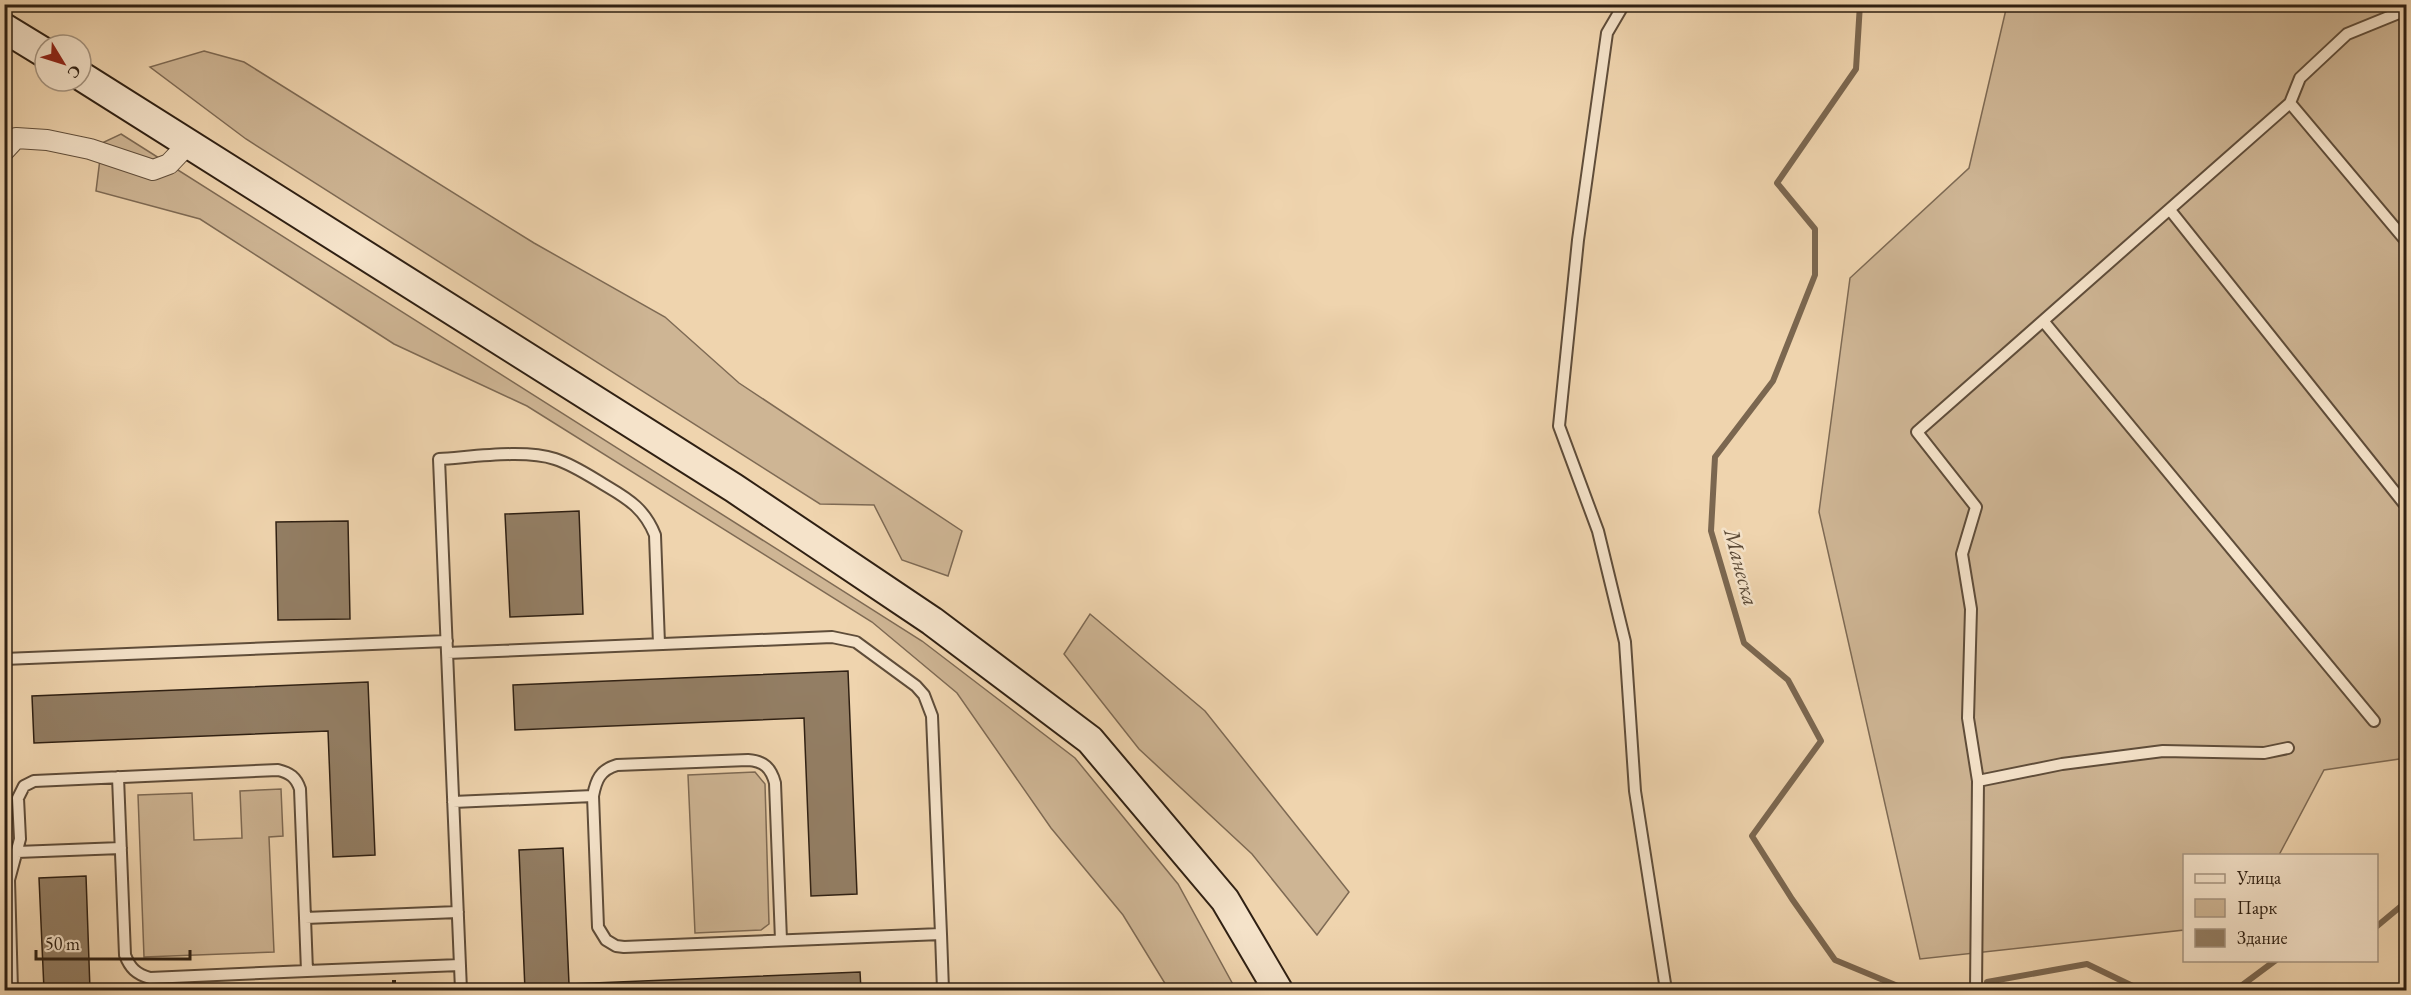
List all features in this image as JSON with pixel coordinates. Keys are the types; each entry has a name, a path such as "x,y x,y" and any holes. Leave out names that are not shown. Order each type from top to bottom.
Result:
{"main road":[{"path":"4,28 33,46"},
{"path":"93,83 734,488 932,621 1090,740 1225,900 1278,990"}],"street":[{"path":"4,151 16,138 47,140 90,150 153,170 169,164 188,144"}],"lane":[{"path":"1624,4 1607,33 1578,240 1559,426 1598,531 1625,642 1635,791 1666,990"},
{"path":"1976,990 1978,781 1968,718 1971,609 1962,554 1976,507 1917,432 2290,103 2300,78 2347,34 2406,10"},
{"path":"2290,103 2406,241"},
{"path":"2170,210 2406,506"},
{"path":"2043,322 2374,721"},
{"path":"461,990 440,459 541,455 566,462 625,497 643,512 655,535 659,644"},
{"path":"447,653 832,637 846,639 866,648 916,686 924,695 932,716 944,990"},
{"path":"4,659 447,641"},
{"path":"1978,781 2061,764 2163,751 2264,753 2288,748"},
{"path":"781,940 775,783 772,772 767,766 756,760 748,760 617,765 602,772 596,781 593,796 598,927 606,940 616,946 624,947 941,933"},
{"path":"12,990 8,886 20,838 18,798 24,786 34,781 278,770 287,772 294,777 300,789 307,971"},
{"path":"118,777 125,955 129,966 135,971 150,978 460,965"},
{"path":"453,802 593,796"},
{"path":"17,852 121,848"},
{"path":"305,918 458,912"}],"green space":[{"path":"2007,5 2406,5 2406,758 2324,770 2280,854 2183,854 2183,930 1920,959 1819,512 1850,278 1969,168"},
{"path":"204,51 244,62 534,243 665,317 739,383 962,531 948,576 902,560 874,505 820,504 246,139 150,67"},
{"path":"121,134 922,641 1075,758 1178,884 1236,990 1169,990 1123,915 1051,828 957,693 872,622 527,406 394,344 200,219 96,191 102,143"},
{"path":"1090,614 1205,711 1349,892 1317,935 1252,854 1139,749 1064,654"},
{"path":"755,772 765,784 769,924 761,930 695,933 688,775"},
{"path":"281,789 283,836 269,837 274,952 144,957 138,795 192,793 194,840 242,838 240,791"}],"building":[{"path":"579,511 583,614 510,617 505,514"},
{"path":"348,521 350,619 278,620 276,522"},
{"path":"848,671 857,894 811,896 804,718 515,730 513,685"},
{"path":"368,682 375,855 333,857 328,731 34,743 32,696"},
{"path":"563,848 569,984 860,972 861,990 525,990 519,850"},
{"path":"86,876 90,990 44,990 39,878"}],"waterway":[{"name":"Манеска","path":"4,15 12,4"},
{"name":"Манеска","path":"1860,4 1856,69 1777,183 1815,229 1815,275 1773,381 1715,457 1711,531 1744,643 1788,680 1821,741 1752,836 1792,899 1835,960 1905,989 1961,989"},
{"name":"Манеска","path":"2378,925 2406,902"},
{"name":"Манеска","path":"2220,990 2237,989 2273,962"},
{"name":"Манеска","path":"1987,982 2087,964 2141,990"}]}
